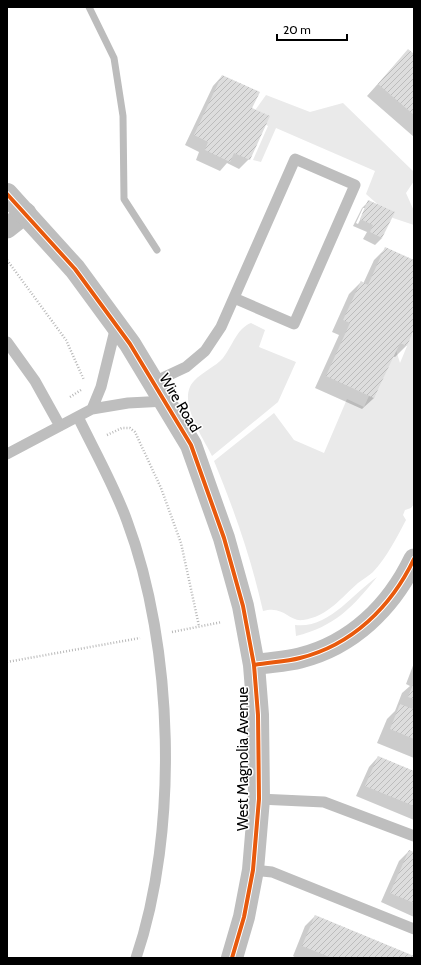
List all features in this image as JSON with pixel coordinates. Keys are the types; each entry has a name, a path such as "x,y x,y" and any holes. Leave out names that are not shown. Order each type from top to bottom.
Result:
{"street":[{"name":"Wire Road","path":"7,194 26,213 75,269 116,325 154,382 191,445 224,538 243,606 254,665"},
{"path":"7,228 26,213"},
{"name":"West Magnolia Avenue","path":"232,958 244,917 253,870 258,799 258,715 254,665 299,658 324,650 356,632 383,607 414,559"}],"lane":[{"path":"154,382 186,367 205,351 221,327 295,159 355,185 294,324 234,298"},
{"path":"92,410 101,387 116,325"},
{"path":"7,342 36,381 60,426"},
{"path":"7,454 92,410 128,403 166,401"},
{"path":"78,417 127,520 147,587 160,662 166,775 163,837 154,891 136,958"},
{"path":"258,799 324,802 414,836"},
{"path":"253,870 272,872 414,929"}],"path":[{"path":"7,260 66,340 84,379 86,385 70,397"},
{"path":"107,435 122,428 130,428 135,432 161,488 181,543 199,626"},
{"path":"7,662 225,621"}],"shaded area":[{"path":"266,95 310,112 343,103 414,172 414,181 406,193 414,211 414,225 393,218 366,194 375,171 276,128 261,162 253,160 268,126 251,116"},
{"path":"251,323 265,330 259,347 296,362 278,402 212,456 189,408 189,389 197,378 223,358 238,333 246,325"},
{"path":"412,334 414,335 414,504 411,508 405,510 403,515 406,520 387,553 373,572 358,583 327,611 312,618 298,620 276,610 263,611 242,535 214,461 274,413 294,440 324,453 347,399 364,407 369,396 374,398 396,350 400,363"},
{"path":"377,577 360,598 342,614 321,627 296,636 295,625 307,625 319,622 339,609"}],"building":[{"path":"408,49 414,54 414,115 378,84"},
{"path":"222,75 260,92 252,108 270,116 250,160 234,153 230,162 205,150 208,142 194,135"},
{"path":"368,200 395,212 382,238 370,232 373,225 360,219"},
{"path":"385,247 414,260 414,330 407,346 400,343 374,398 326,376 350,323 343,320 361,281 368,285"},
{"path":"414,682 414,699 408,697"},
{"path":"400,704 413,709 414,706 414,739 390,729"},
{"path":"378,756 414,771 414,806 365,786"},
{"path":"409,850 414,852 414,903 390,893"},
{"path":"315,915 414,956 414,958 332,958 302,946"}],"waterway":[{"path":"89,7 114,58 123,116 124,199 157,250"}],"cycle path":[{"path":"7,194 75,269 130,344 191,445 224,538 243,606 254,665 258,715 259,799 253,870 244,917 232,958"},
{"path":"254,665 300,658 337,644 353,634 382,608 405,577 414,559"}]}
